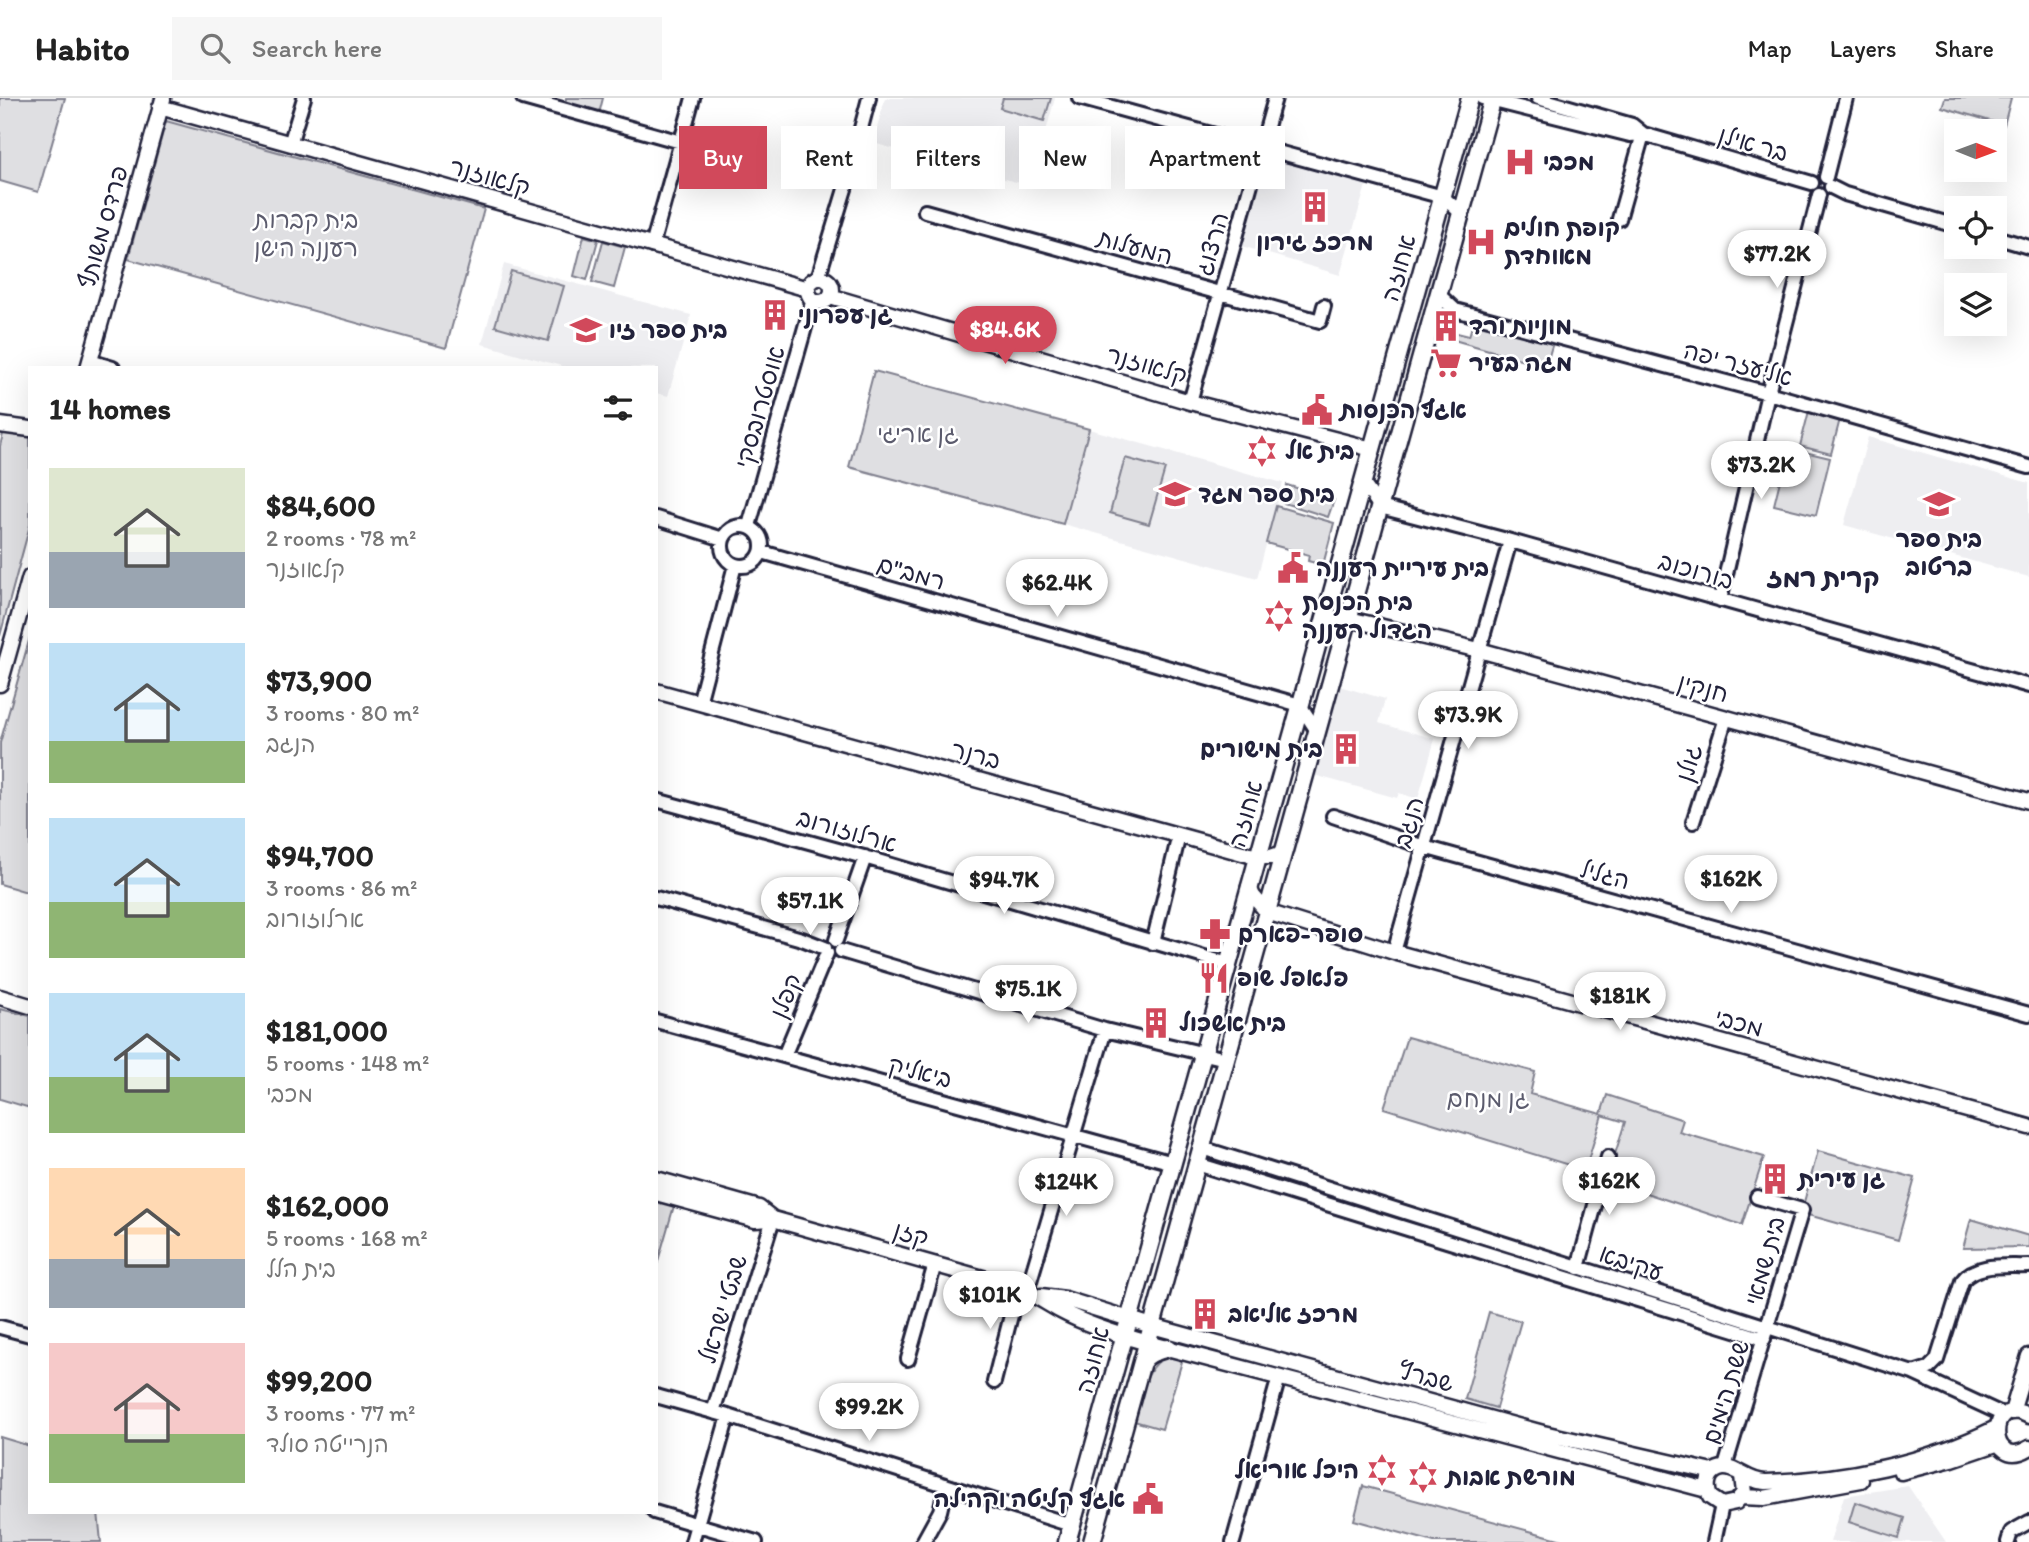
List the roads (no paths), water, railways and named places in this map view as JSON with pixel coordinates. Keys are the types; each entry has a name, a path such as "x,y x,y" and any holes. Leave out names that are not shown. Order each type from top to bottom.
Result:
{"main road":[{"name":"אחוזה","path":"1067,1542 1471,98"},
{"name":"אחוזה","path":"1092,1542 1317,731 1355,616 1380,507 1462,214 1489,99"},
{"path":"1141,1366 1144,1359 1151,1354 1169,1348"}],"street":[{"path":"290,144 303,98"},
{"path":"523,98 679,141"},
{"path":"685,126 692,98"},
{"name":"אוסטרובסקי","path":"750,526 813,289 869,98"},
{"path":"1079,98 1181,126"},
{"name":"הרצוג","path":"1267,126 1275,98"},
{"name":"בר אילן","path":"1538,98 1632,125 1643,134 1815,189"},
{"path":"1828,182 1846,98"},
{"name":"בר אילן","path":"1489,99 1629,135 1643,134"},
{"name":"קלאוזנר","path":"162,103 290,144 813,289"},
{"name":"פרדס משותף","path":"89,364 162,103"},
{"path":"1619,219 1643,134"},
{"path":"652,246 679,149"},
{"path":"1285,154 1443,197 1462,214"},
{"path":"1720,600 1819,176 1846,194 1944,223"},
{"name":"הרצוג","path":"1189,402 1249,189"},
{"name":"המעלות","path":"925,211 1320,321 1324,306"},
{"path":"2007,241 2029,247"},
{"path":"825,279 830,285 830,296 824,301 813,289 825,279"},
{"name":"אליעזר יפה","path":"1439,295 1454,309 1768,393 2029,467"},
{"name":"קלאוזנר","path":"830,296 1189,402 1372,449"},
{"path":"0,418 28,421"},
{"path":"0,425 28,429"},
{"path":"1363,483 1380,507"},
{"name":"בורוכוב","path":"1380,507 2029,686"},
{"path":"658,520 723,538"},
{"path":"737,526 750,526 761,537 762,552 759,558 748,566 735,565 725,557 723,538 737,526"},
{"name":"הנגב","path":"1394,952 1510,541"},
{"name":"רמב\"ם","path":"762,552 1300,705"},
{"path":"699,703 735,565"},
{"path":"0,684 24,619 28,591"},
{"name":"חנקין","path":"1323,625 1355,616 2029,801"},
{"name":"ברנר","path":"658,692 1257,857 1271,857 1283,853"},
{"path":"1300,705 1317,731"},
{"name":"גולן","path":"1693,822 1726,718"},
{"name":"ארלוזורוב","path":"658,801 865,857 1228,964"},
{"name":"הגליל","path":"1333,816 1424,847 2029,1014"},
{"path":"1153,943 1179,835"},
{"path":"1233,850 1251,881 1253,896 1267,912"},
{"path":"658,899 802,939 835,956 865,857"},
{"name":"מכבי","path":"1267,912 1394,952 2029,1127"},
{"path":"839,946 1105,1030 1226,1059"},
{"name":"קפלן","path":"784,1056 826,951"},
{"path":"0,997 28,1005"},
{"name":"ביאליק","path":"658,1022 1172,1163"},
{"path":"994,1382 1027,1291 1105,1030"},
{"name":"עקיבא","path":"1200,1156 1578,1268 1765,1334"},
{"name":"עקיבא","path":"1200,1156 1765,1334 1913,1373 2008,1414"},
{"path":"1578,1268 1608,1157"},
{"name":"קזן","path":"658,1180 759,1208 773,1219"},
{"name":"קזן","path":"658,1195 755,1220 773,1219 1129,1318"},
{"name":"בית שמאי","path":"1757,1197 1802,1210 1765,1334"},
{"name":"שבטי ישראל","path":"713,1412 773,1219"},
{"path":"908,1359 935,1264"},
{"path":"1913,1373 1928,1368 1937,1360 1966,1275 1981,1269 2029,1266"},
{"name":"קזן","path":"1027,1291 1061,1311 1124,1336"},
{"name":"שברץ","path":"1129,1318 1543,1433 1719,1470"},
{"path":"0,1327 28,1334"},
{"name":"ששת הימים","path":"1719,1470 1765,1334"},
{"name":"שברץ","path":"1124,1336 1707,1490"},
{"path":"1741,1497 1765,1498 1936,1464 1997,1435 2008,1414 2029,1356"},
{"path":"1233,1542 1279,1377"},
{"path":"658,1397 728,1416 1072,1525"},
{"path":"2008,1414 2020,1412 2029,1416"},
{"path":"692,1542 728,1416"},
{"path":"1742,1476 1745,1487 1736,1503 1722,1505 1715,1502 1707,1490 1709,1477 1719,1470 1737,1471 1742,1476 1763,1483 1886,1468 1997,1435"},
{"path":"1997,1435 2011,1452 2018,1453 2029,1448"},
{"path":"923,1542 940,1511 946,1485"},
{"path":"1714,1542 1722,1505"},
{"path":"658,1513 756,1542"},
{"path":"2008,1542 2011,1532 2029,1522"}],"place":[{"name":"מכבי","path":"1520,162"},
{"name":"מרכז גירון","path":"1315,207"},
{"name":"קופת חולים מאוחדת","path":"1481,242"},
{"name":"גן עפרוני","path":"775,315"},
{"name":"מוניות ורד","path":"1446,326"},
{"name":"בית ספר זיו","path":"586,330"},
{"name":"מגה בעיר","path":"1446,363"},
{"name":"אגף הכנסות","path":"1317,410"},
{"name":"בית אל","path":"1262,451"},
{"name":"בית ספר מגד","path":"1175,494"},
{"name":"בית ספר ברטוב","path":"1939,504"},
{"name":"בית עיריית רעננה","path":"1293,568"},
{"name":"בית הכנסת הגדול רעננה","path":"1279,616"},
{"name":"בית מישורים","path":"1346,749"},
{"name":"סופר-פארם","path":"1215,934"},
{"name":"פלאפל שופ","path":"1214,978"},
{"name":"בית אשכול","path":"1156,1023"},
{"name":"גן עירית","path":"1775,1179"},
{"name":"מרכז אליאב","path":"1205,1314"},
{"name":"היכל אוריאל","path":"1382,1470"},
{"name":"מורשת אבות","path":"1423,1477"},
{"name":"אגף קליטה וקהילה","path":"1148,1499"}],"district":[{"name":"קרית רמז","path":"1823,578"}],"park label":[{"name":"בית קברות רעננה הישן","path":"306,234"},
{"name":"גן אריגי","path":"918,434"},
{"name":"גן מנחם","path":"1488,1099"}]}
